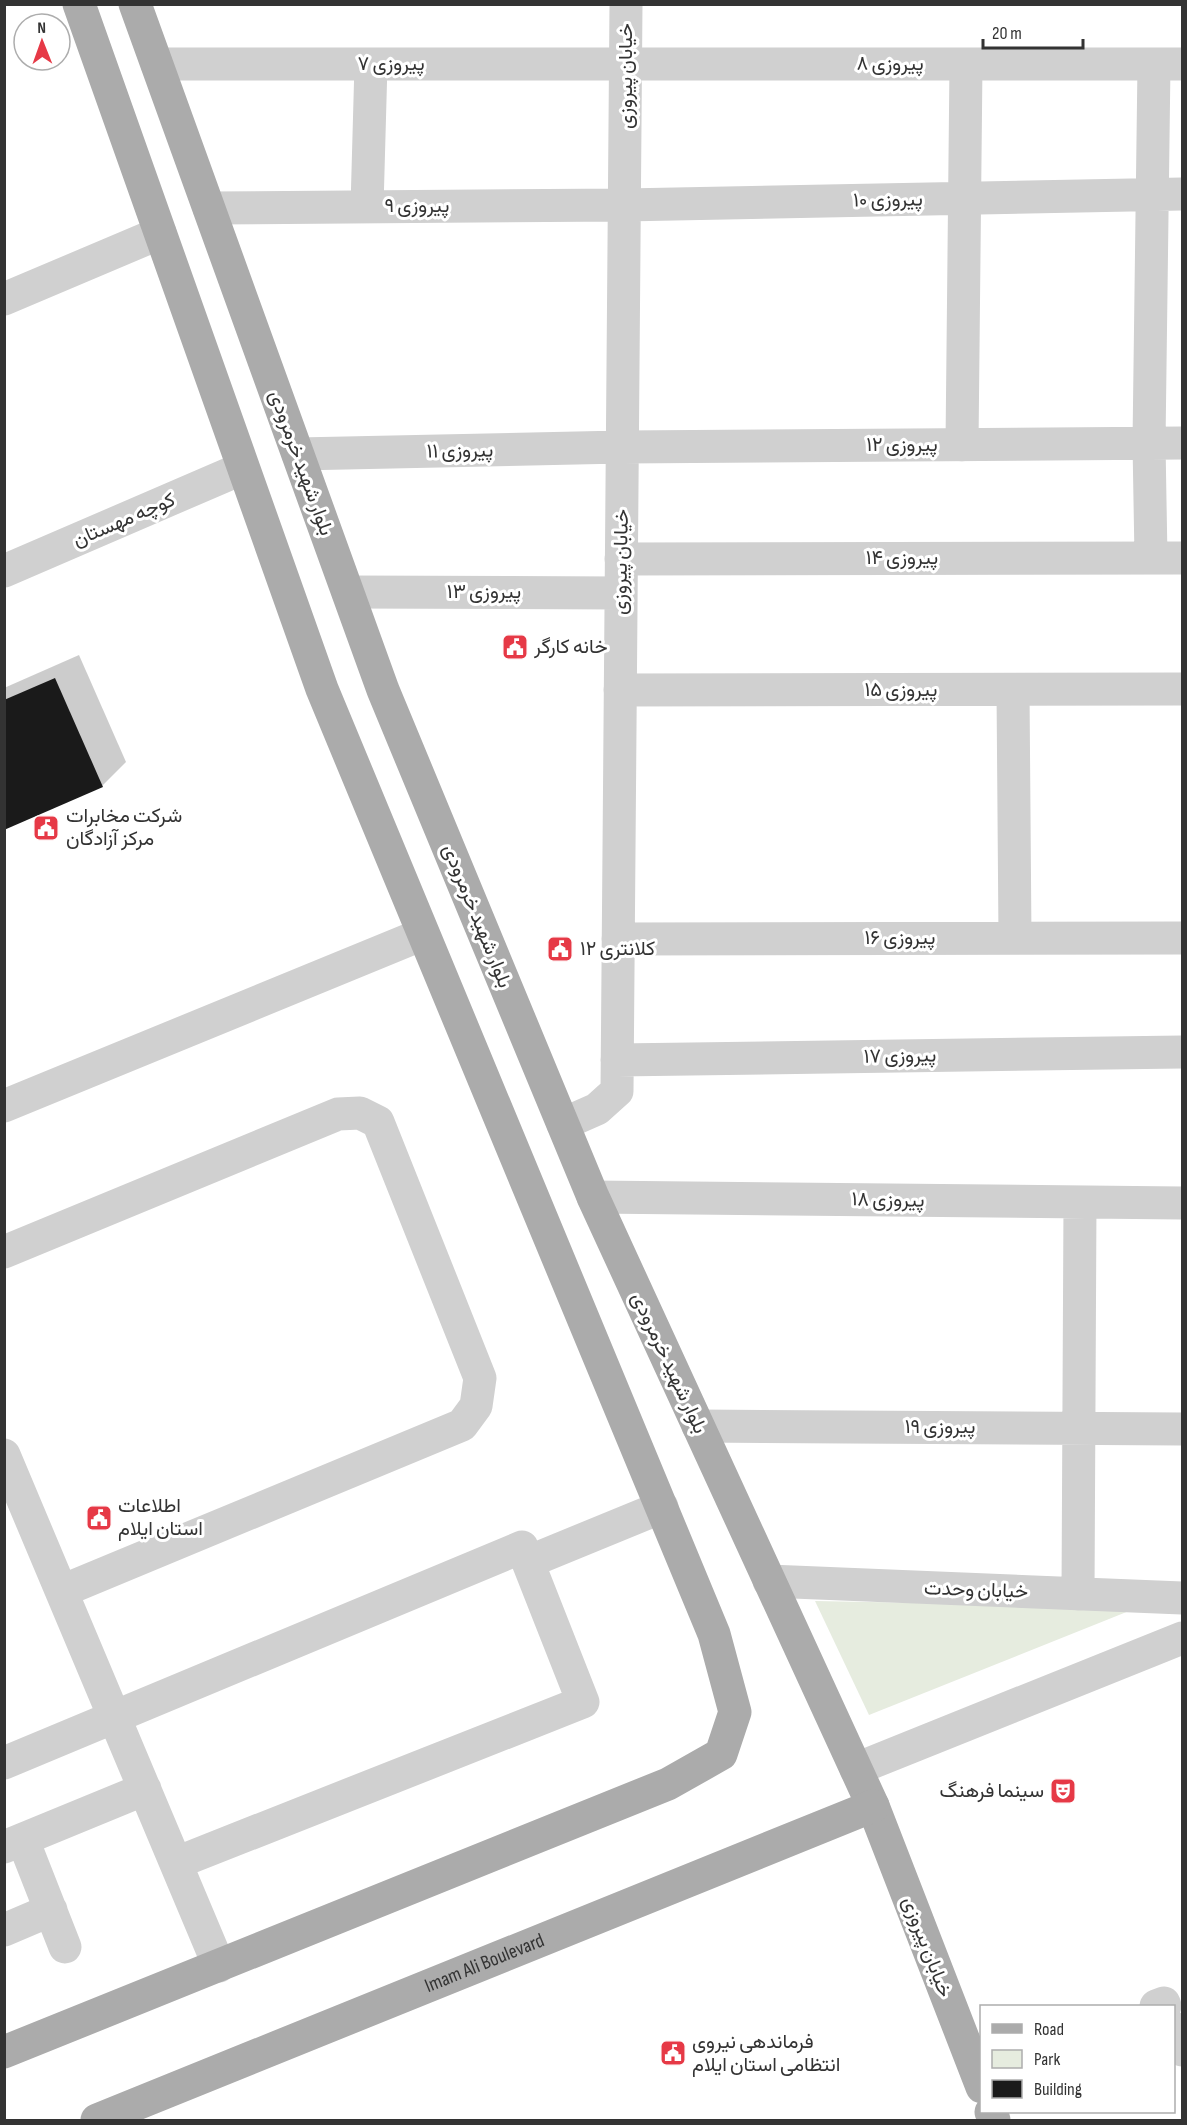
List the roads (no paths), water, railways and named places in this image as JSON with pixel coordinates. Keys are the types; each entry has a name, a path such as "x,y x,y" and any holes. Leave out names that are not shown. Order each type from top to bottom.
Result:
{"main road":[{"path":"4,2052 668,1785 721,1754 735,1712 714,1634 322,689 79,4"},
{"name":"بلوار شهید خرمرودی","path":"135,4 383,690 593,1197 873,1806"},
{"name":"خیابان پیروزی","path":"873,1806 980,2078"},
{"name":"Imam Ali Boulevard","path":"97,2121 873,1806"}],"street":[{"name":"خیابان پیروزی","path":"562,1124 597,1109 616,1091 626,4"},
{"name":"پیروزی ۷","path":"157,64 626,64"},
{"path":"367,207 371,64"},
{"name":"پیروزی ۸","path":"626,64 1168,64"},
{"path":"962,445 966,64"},
{"path":"1167,558 1149,443 1167,194 1168,64"},
{"name":"پیروزی ۱۰","path":"624,205 1167,194"},
{"name":"پیروزی ۹","path":"209,208 624,205"},
{"path":"4,299 160,233"},
{"name":"پیروزی ۱۲","path":"622,447 1182,443"},
{"name":"پیروزی ۱۱","path":"298,454 622,447"},
{"name":"کوچه مهستان","path":"4,571 243,468"},
{"name":"پیروزی ۱۴","path":"621,559 1167,558"},
{"name":"پیروزی ۱۳","path":"348,592 621,593"},
{"name":"پیروزی ۱۵","path":"620,690 1182,689"},
{"path":"1013,690 1015,938"},
{"path":"4,1106 423,934"},
{"name":"پیروزی ۱۶","path":"618,939 1182,938"},
{"name":"پیروزی ۱۷","path":"616,1060 1182,1052"},
{"path":"4,1252 338,1114 360,1113 378,1122 480,1378 476,1406 462,1425 62,1591"},
{"name":"پیروزی ۱۸","path":"593,1197 1182,1203"},
{"path":"1078,1594 1080,1202"},
{"name":"پیروزی ۱۹","path":"698,1426 1182,1429"},
{"path":"4,1455 219,1966"},
{"path":"528,1562 662,1507"},
{"path":"4,1763 522,1547 583,1702 176,1863"},
{"name":"خیابان وحدت","path":"769,1581 1182,1598"},
{"path":"856,1770 1182,1638"},
{"path":"65,1947 51,1910 14,1844 145,1789"},
{"path":"4,1930 51,1910"},
{"path":"1175,2033 1182,2050"}],"place":[{"name":"خانه کارگر","path":"515,647"},
{"name":"شرکت مخابرات مرکز آزادگان","path":"46,828"},
{"name":"کلانتری ۱۲","path":"560,949"},
{"name":"اطلاعات استان ایلام","path":"99,1518"},
{"name":"سینما فرهنگ","path":"1063,1791"},
{"name":"فرماندهی نیروی انتظامی استان ایلام","path":"673,2053"}]}
